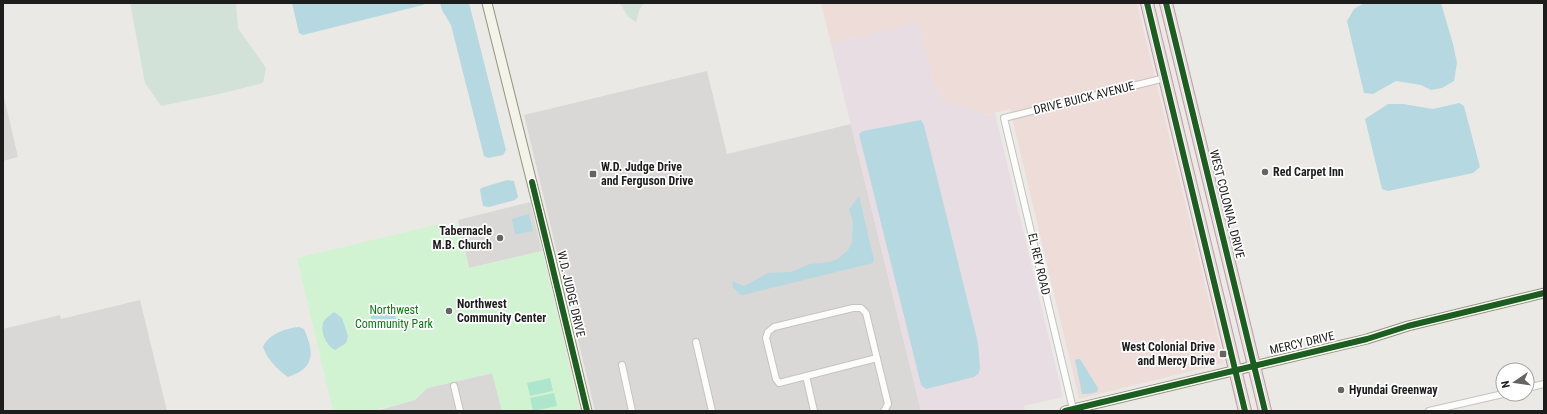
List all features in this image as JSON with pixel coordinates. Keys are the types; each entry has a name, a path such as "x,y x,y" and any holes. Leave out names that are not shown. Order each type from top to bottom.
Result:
{"highway":[{"path":"1147,3 1245,411"},
{"name":"WEST COLONIAL DRIVE","path":"1166,3 1265,411"},
{"path":"1168,94 1175,101 1184,138 1189,150 1194,153 1203,152"}],"street":[{"name":"W.D. JUDGE DRIVE","path":"487,3 587,411"},
{"name":"DRIVE BUICK AVENUE","path":"1004,118 1165,78"},
{"name":"EL REY ROAD","path":"1004,118 1069,410"},
{"name":"MERCY DRIVE","path":"1069,410 1367,339 1432,320 1544,293"},
{"path":"877,358 779,383 776,379 766,338 768,332 774,327 853,308 861,308 866,313 877,358 888,404 885,410"},
{"path":"696,342 712,411"},
{"path":"622,365 632,411"},
{"path":"806,376 814,411"},
{"path":"454,386 460,411"},
{"path":"1429,411 1495,396"}],"shaded area":[{"path":"130,3 236,3 238,28 266,68 263,83 161,106 145,83"},
{"path":"620,3 644,3 639,11 636,22 628,17"},
{"path":"821,3 1137,3 1224,363 1079,399 1010,109 986,115 942,99 939,88 935,89 918,22 831,44"},
{"path":"918,22 935,89 939,88 942,99 986,115 995,113 1063,397 1024,406 1025,411 921,411 831,44"},
{"path":"707,71 727,154 851,124 921,411 595,411 524,115"},
{"path":"3,93 18,157 3,161"},
{"name":"Tabernacle M.B. Church","path":"530,202 542,251 469,268 458,220"},
{"path":"140,300 167,411 3,411 3,329 60,315 61,319"},
{"path":"493,373 502,411 376,411 415,400 427,388"}],"green space":[{"name":"Northwest Community Park","path":"444,223 441,229 459,225 469,268 542,251 580,411 502,411 492,373 427,388 415,400 372,411 333,411 297,258"},
{"path":"550,378 553,391 530,396 527,383"},
{"path":"554,393 557,406 533,411 530,398"}],"water":[{"path":"292,3 425,3 423,5 303,35 299,33"},
{"path":"440,3 469,3 506,150 503,155 488,158 484,156 451,25 442,10"},
{"path":"1364,3 1441,3 1457,63 1454,81 1442,88 1431,90 1421,85 1396,81 1373,94 1364,93 1347,21 1354,9"},
{"path":"1459,103 1464,106 1480,167 1473,173 1388,191 1382,189 1365,119 1388,104 1403,104 1433,109"},
{"path":"921,120 924,125 978,343 980,369 978,374 974,377 926,389 921,385 859,134 863,131"},
{"path":"507,180 514,181 518,197 515,200 489,207 483,206 480,190 481,188"},
{"path":"859,196 874,260 873,263 743,295 739,294 733,287 732,281 744,286 768,273 791,272 810,264 830,262 839,258 848,250 852,242 853,222 849,209"},
{"path":"529,214 533,231 515,234 512,219"},
{"path":"392,305 397,323 382,327 380,319 372,321 369,310"},
{"path":"334,312 342,318 348,336 346,343 335,350 326,341 322,329 324,321"},
{"path":"299,327 304,329 310,345 310,358 304,369 288,377 273,364 263,347 265,342 278,332"},
{"path":"1080,359 1098,388 1097,392 1082,394 1075,360"}],"cycle path":[{"path":"1147,3 1245,411"},
{"path":"1166,3 1265,411"},
{"path":"532,182 587,411"},
{"path":"1065,411 1367,339 1408,326 1544,293"}],"place":[{"name":"Red Carpet Inn","path":"1265,172"},
{"name":"W.D. Judge Drive and Ferguson Drive","path":"593,174"},
{"name":"Tabernacle M.B. Church","path":"500,238"},
{"name":"Northwest Community Center","path":"449,311"},
{"name":"West Colonial Drive and Mercy Drive","path":"1223,354"},
{"name":"Hyundai Greenway","path":"1341,390"}]}
